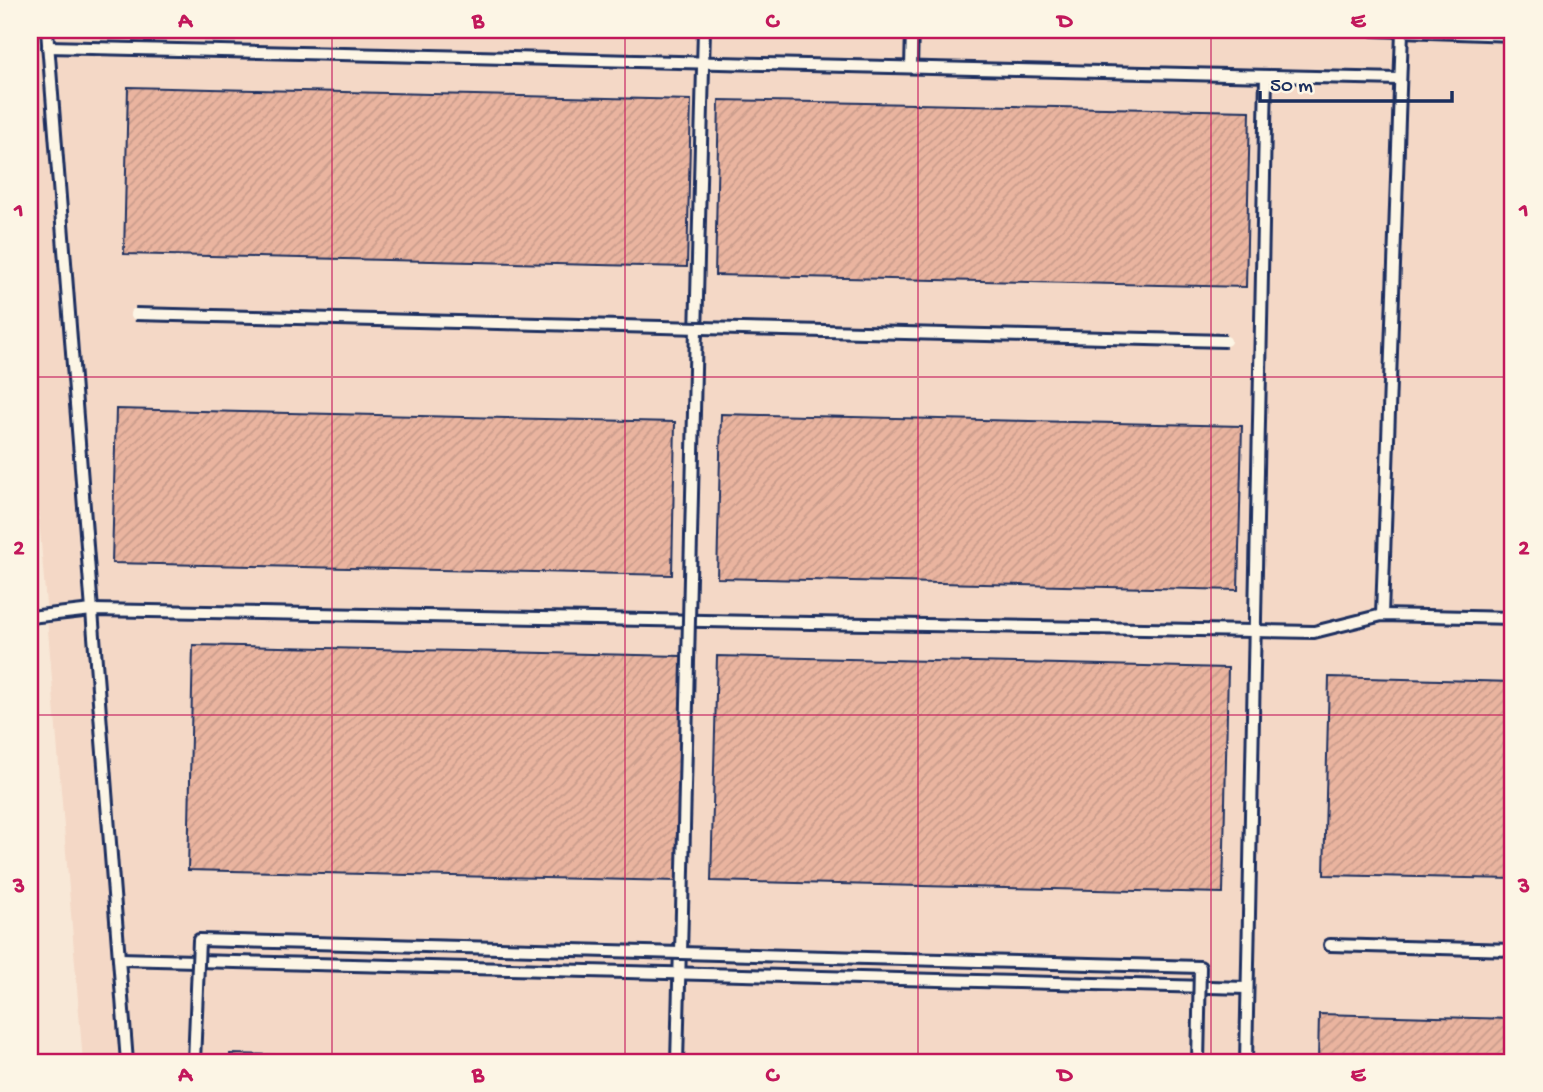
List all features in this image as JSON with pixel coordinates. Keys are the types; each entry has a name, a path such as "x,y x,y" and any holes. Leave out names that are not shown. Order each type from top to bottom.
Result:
{"lane":[{"path":"47,30 127,1062"},
{"path":"677,1062 704,30"},
{"path":"911,67 912,30"},
{"path":"1373,30 1513,35"},
{"path":"1382,615 1402,31"},
{"path":"48,47 1400,79"},
{"path":"1246,1062 1266,76"},
{"path":"135,314 1226,341"},
{"path":"681,953 696,328"},
{"path":"30,617 92,610 1314,632 1382,615 1513,618"},
{"path":"194,1062 199,940 1200,967 1198,1062"},
{"path":"1330,945 1513,950"},
{"path":"119,959 1247,988"}],"shaded area":[{"path":"30,30 1513,30 1513,1062 83,1062 30,407"}],"building":[{"path":"128,87 691,100 687,267 124,254"},
{"path":"719,100 1250,111 1246,287 715,275"},
{"path":"116,409 675,422 672,575 112,563"},
{"path":"721,414 1242,426 1238,590 717,578"},
{"path":"193,645 682,656 677,881 188,870"},
{"path":"717,656 1228,668 1223,893 711,881"},
{"path":"1329,677 1513,682 1513,879 1324,875"},
{"path":"1319,1014 1513,1019 1513,1062 1318,1062"},
{"path":"230,1054 576,1062 230,1062"},
{"path":"709,1057 930,1062 709,1062"}]}
